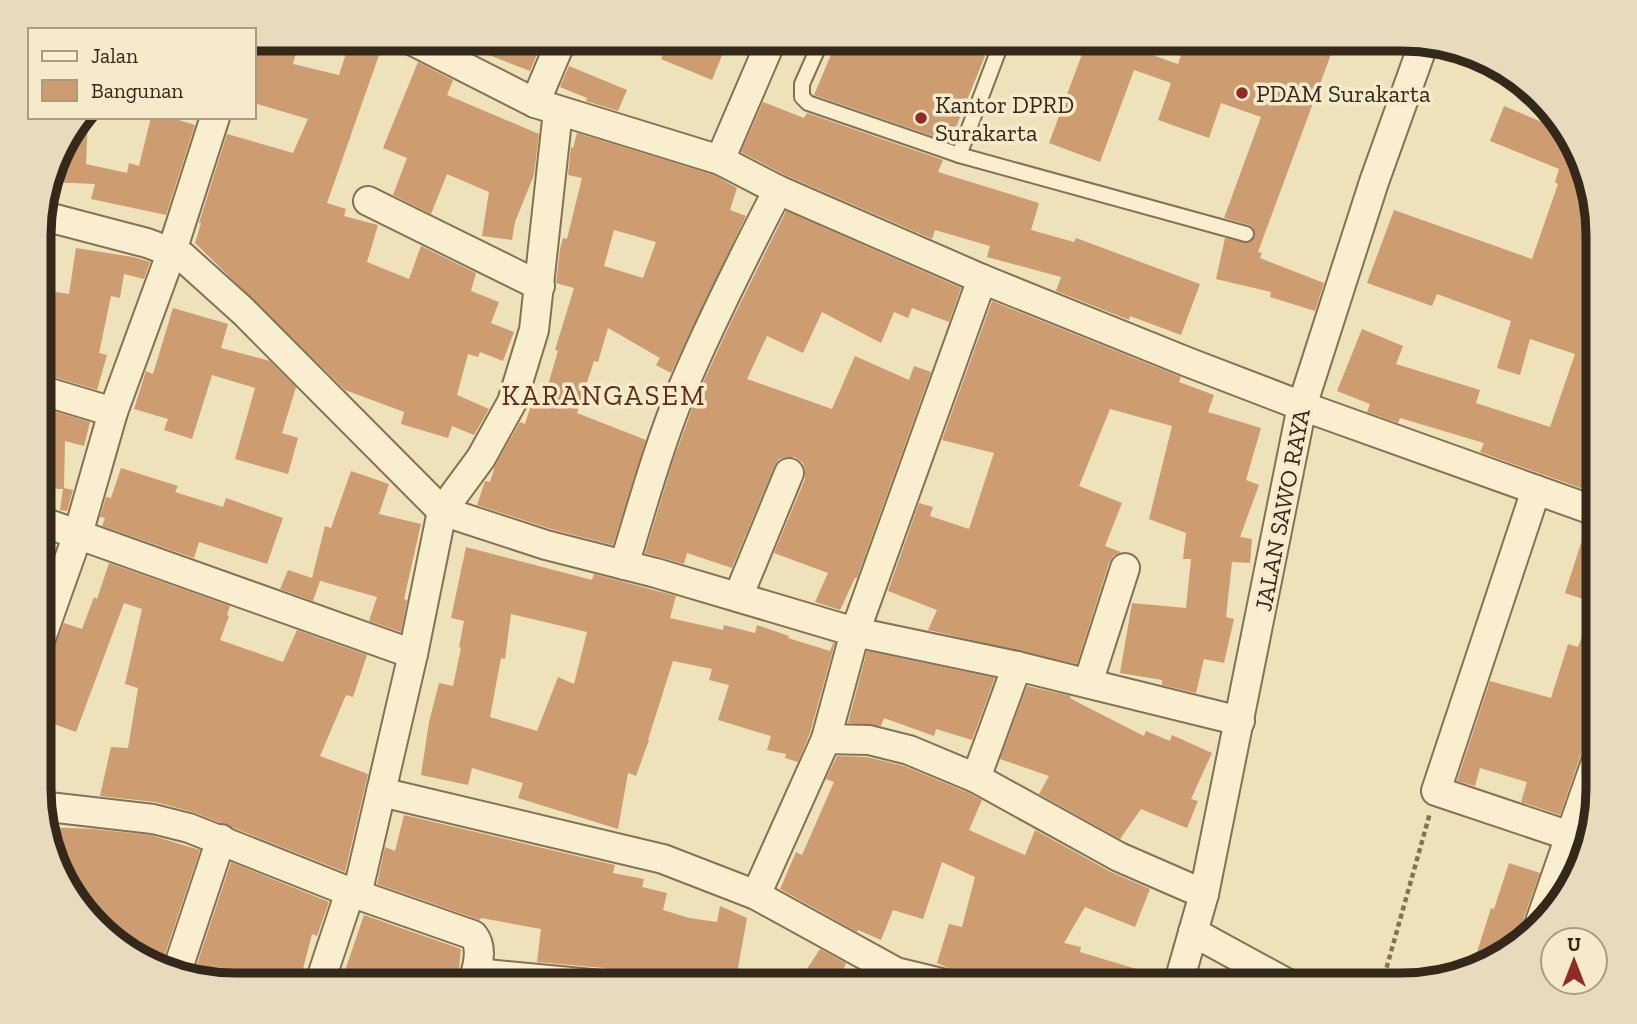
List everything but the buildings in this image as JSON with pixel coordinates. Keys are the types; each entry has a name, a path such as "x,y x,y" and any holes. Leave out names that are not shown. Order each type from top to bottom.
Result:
{"street":[{"path":"435,51 547,107 720,160 778,190 982,279 1302,406 1586,508"},
{"path":"324,973 354,894 382,792 442,511 481,458 512,402 534,330 540,286 547,107 559,51"},
{"path":"720,160 766,51"},
{"name":"JALAN SAWO RAYA","path":"1181,973 1204,894 1302,406 1374,182 1421,52"},
{"path":"51,610 78,534 113,412 172,251 214,119"},
{"path":"624,565 681,392 747,249 778,190"},
{"path":"368,201 540,286"},
{"path":"52,218 172,251 198,268 442,511 546,545 855,632 1017,666 1240,721"},
{"path":"756,895 827,739 855,632 982,279"},
{"path":"51,393 113,412"},
{"path":"738,597 789,473"},
{"path":"1536,490 1436,791 1578,839"},
{"path":"51,525 413,654"},
{"path":"1088,683 1125,568"},
{"path":"976,778 1017,666"},
{"path":"827,739 849,738 909,750 976,778 1119,857 1204,894"},
{"path":"382,792 663,859 756,895 885,973"},
{"path":"52,807 153,819 189,828 354,894 473,935 479,948 474,973"},
{"path":"1553,893 1578,839 1585,811"},
{"path":"179,964 221,839"},
{"path":"1193,932 1268,973"}],"lane":[{"path":"816,51 802,84 802,97 808,103 960,156 1246,234"},
{"path":"960,156 998,51"}],"path":[{"path":"1385,973 1436,791"}],"place":[{"name":"PDAM Surakarta","path":"1242,93"},
{"name":"Kantor DPRD Surakarta","path":"921,118"}],"district":[{"name":"KARANGASEM","path":"604,395"}]}
